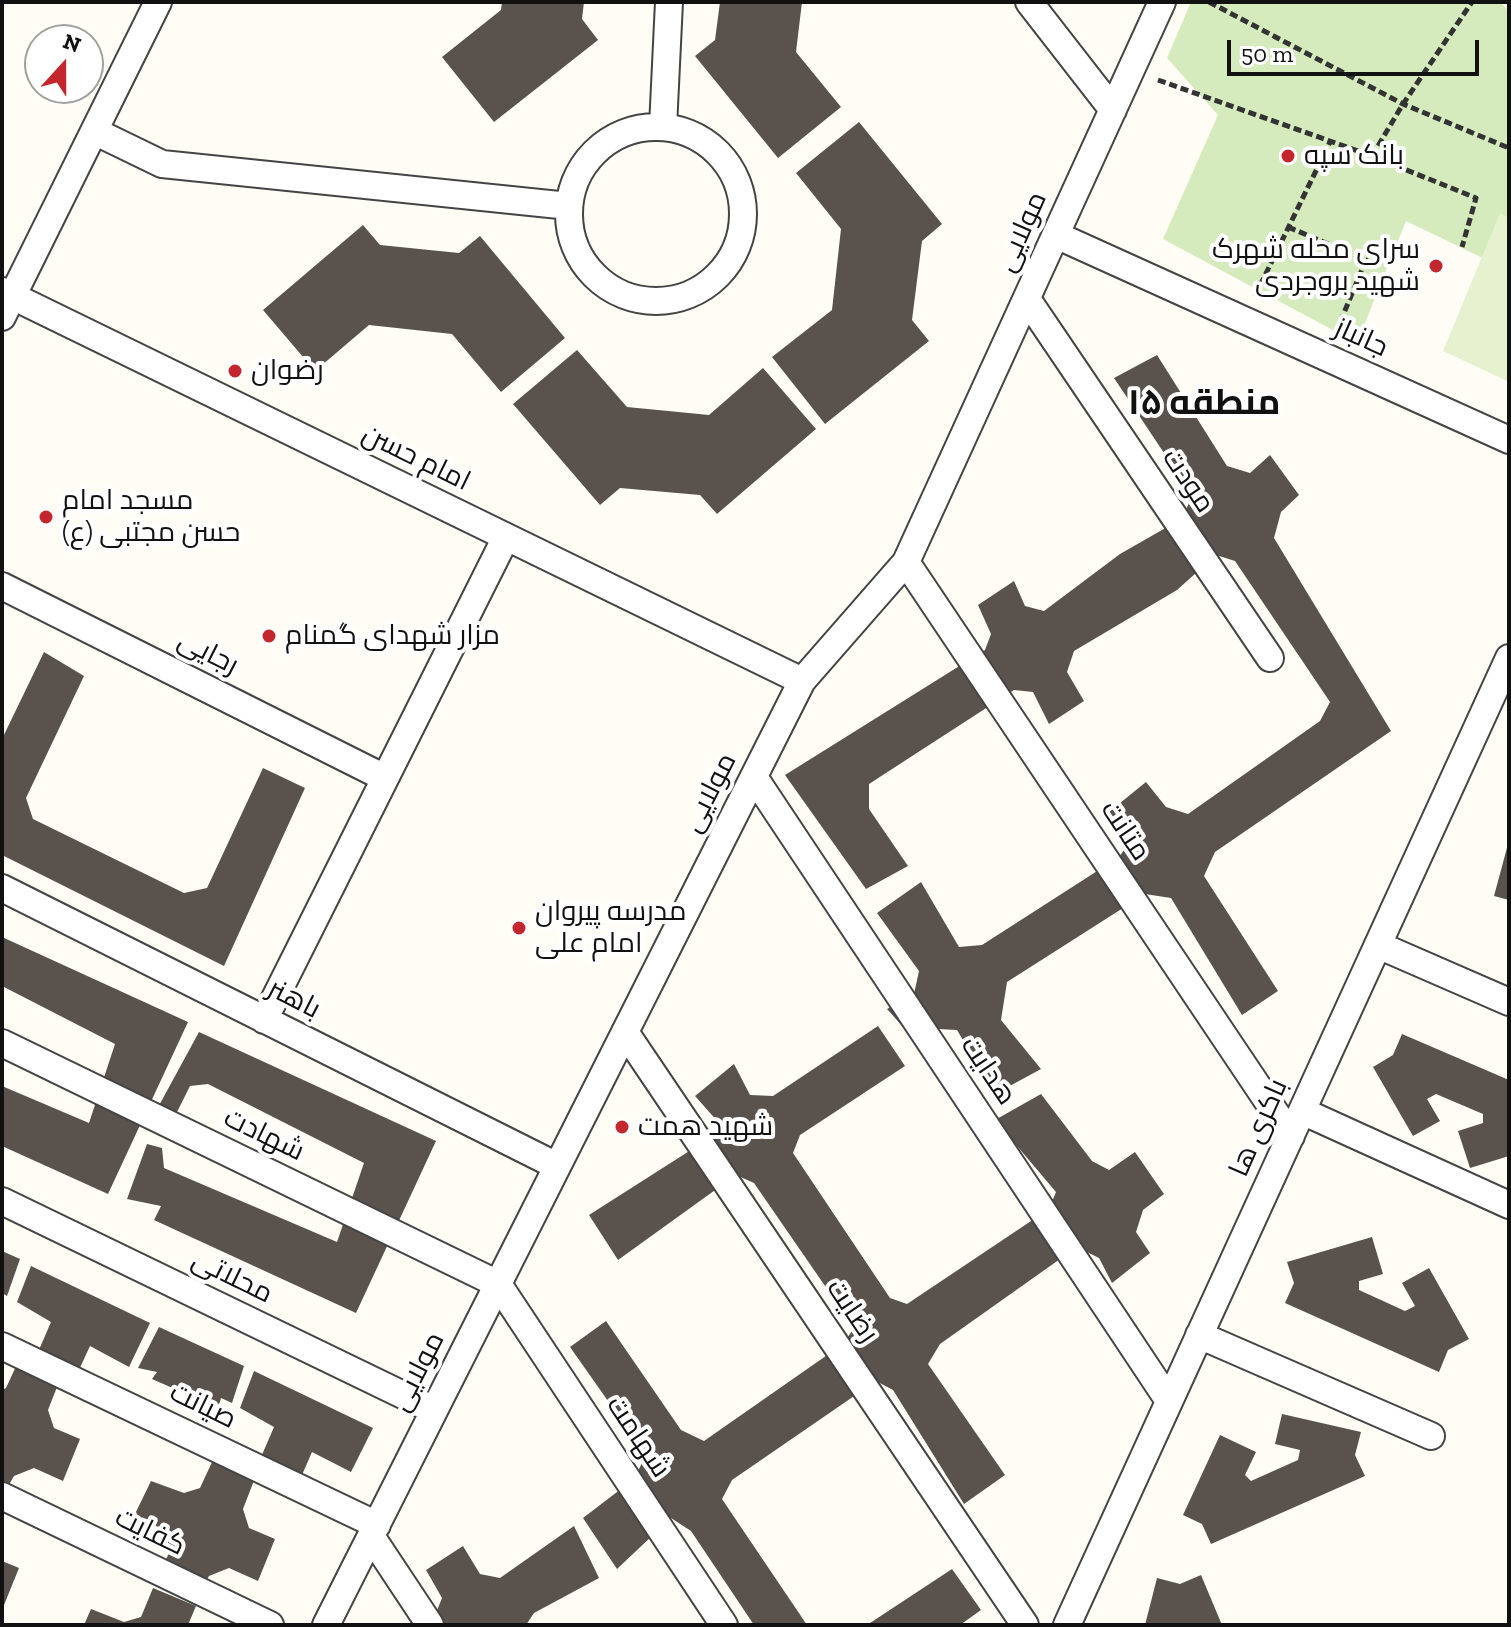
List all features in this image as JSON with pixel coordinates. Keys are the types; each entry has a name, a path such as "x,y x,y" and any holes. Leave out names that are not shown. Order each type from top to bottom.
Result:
{"street":[{"path":"5,302 158,2"},
{"path":"663,127 669,2"},
{"path":"1029,2 1113,110"},
{"name":"مولايی","path":"326,1625 802,681 906,562 1162,2"},
{"path":"663,127 691,134 716,150 734,174 743,202 742,231 732,257 714,279 690,294 663,301 635,299 609,288 587,269 573,244 569,206 572,188 585,161 606,141 633,129 663,127"},
{"path":"94,131 162,164 569,206"},
{"name":"جانباز","path":"1056,235 1509,440"},
{"name":"مودت","path":"1027,299 1270,658"},
{"name":"امام حسن","path":"5,302 506,537 802,681"},
{"path":"264,1020 506,537"},
{"name":"متانت","path":"906,562 1291,1136"},
{"name":"رجایی","path":"2,586 385,778"},
{"name":"باکری ها","path":"1067,1625 1509,658"},
{"name":"هدایت","path":"754,777 1169,1401"},
{"name":"باهنر","path":"2,888 557,1166"},
{"path":"1378,945 1509,1002"},
{"name":"رضایت","path":"625,1032 1025,1625"},
{"name":"شهادت","path":"2,1043 498,1284"},
{"path":"1302,1111 1509,1205"},
{"name":"محلاتی","path":"2,1201 434,1410"},
{"name":"شهامت","path":"498,1284 724,1625"},
{"path":"1199,1335 1431,1436"},
{"name":"صیانت","path":"2,1346 374,1530"},
{"name":"کفایت","path":"2,1496 270,1625"},
{"path":"374,1530 430,1625"}],"path":[{"path":"1209,2 1403,104 1509,148"},
{"path":"1372,156 1472,2"},
{"path":"1131,70 1372,156 1476,198 1462,247"},
{"path":"1243,320 1330,142"},
{"path":"1288,227 1366,260 1326,357"}],"green space":[{"path":"1191,2 1500,2 1509,11 1509,253 1489,261 1406,221 1357,343 1163,239 1218,115 1167,58"},
{"path":"1500,213 1509,218 1509,382 1443,351"}],"building":[{"path":"502,2 584,2 582,19 598,40 494,122 442,57 501,10"},
{"path":"720,2 802,2 796,52 841,107 778,158 695,56 715,40"},
{"path":"859,122 942,224 922,241 912,320 929,341 825,424 772,357 832,310 841,229 796,173"},
{"path":"363,225 380,245 459,253 480,236 565,338 501,392 452,334 369,325 315,371 263,310"},
{"path":"577,350 627,407 709,415 763,368 816,429 717,514 700,495 620,488 600,505 513,404"},
{"path":"1157,355 1227,466 1250,473 1270,455 1299,495 1281,512 1274,538 1391,731 1215,852 1204,876 1278,991 1242,1015 1171,898 1145,894 1007,982 1001,1020 1041,1069 995,1094 957,1030 938,1029 922,1048 887,1009 914,994 919,971 877,913 921,882 959,947 982,945 1119,857 1129,843 1109,812 1146,782 1166,807 1188,814 1320,721 1330,702 1235,561 1216,555 1177,590 1074,651 1067,672 1084,701 1049,724 1033,692 1014,690 869,784 869,809 908,866 866,889 785,775 985,650 991,634 978,605 1014,581 1025,606 1044,611 1120,554 1183,518 1192,495 1114,378"},
{"path":"44,652 84,676 26,798 33,819 184,893 207,888 263,768 305,788 224,966 2,855 2,739"},
{"path":"1509,844 1509,900 1494,896"},
{"path":"2,937 188,1022 108,1194 2,1146 2,1086 89,1123 115,1044 2,986"},
{"path":"878,1026 905,1066 800,1135 793,1153 890,1298 907,1304 1049,1209 1056,1192 995,1120 1041,1094 1092,1161 1109,1170 1135,1152 1164,1194 1143,1210 1136,1232 1150,1253 1112,1283 1099,1258 1077,1247 940,1344 928,1364 1005,1475 964,1504 893,1390 876,1381 732,1480 722,1499 807,1625 754,1625 691,1531 671,1518 617,1569 583,1518 634,1479 646,1455 570,1347 606,1321 681,1430 704,1441 843,1344 854,1328 754,1183 736,1175 618,1260 589,1215 705,1141 719,1123 695,1096 734,1064 750,1095 773,1096"},
{"path":"199,1032 436,1141 356,1313 154,1220 161,1206 127,1199 147,1144 162,1148 164,1168 337,1242 364,1163 208,1084 190,1086 174,1118 156,1111"},
{"path":"1402,1034 1509,1080 1509,1156 1470,1168 1458,1131 1483,1123 1483,1114 1436,1094 1427,1099 1440,1121 1413,1136 1373,1067 1393,1055"},
{"path":"1372,1237 1383,1274 1359,1281 1359,1290 1405,1311 1415,1306 1402,1283 1429,1268 1469,1339 1448,1350 1439,1372 1285,1303 1294,1283 1287,1262"},
{"path":"2,1251 20,1259 7,1296 2,1293"},
{"path":"31,1266 150,1323 129,1367 90,1346 72,1385 32,1366 51,1322 17,1302"},
{"path":"159,1327 244,1366 232,1403 221,1398 218,1408 152,1379 157,1372 138,1368"},
{"path":"18,1362 59,1382 48,1410 54,1428 80,1439 63,1481 34,1468 14,1476 2,1497 2,1390 6,1388"},
{"path":"254,1371 373,1428 351,1472 312,1452 295,1491 255,1471 274,1427 240,1408"},
{"path":"1282,1414 1361,1432 1355,1455 1365,1476 1211,1544 1202,1524 1183,1515 1220,1435 1256,1452 1245,1475 1251,1481 1298,1460 1300,1450 1275,1444"},
{"path":"213,1460 255,1478 243,1509 249,1528 275,1539 258,1581 229,1568 209,1576 193,1603 154,1585 169,1553 167,1531 134,1516 151,1481 184,1493 200,1488"},
{"path":"574,1526 599,1578 534,1613 526,1625 425,1625 434,1618 442,1598 426,1570 463,1546 480,1574 500,1578"},
{"path":"2,1561 19,1568 2,1610"},
{"path":"952,1569 981,1610 960,1625 867,1625"},
{"path":"1201,1575 1222,1625 1145,1625 1157,1578 1180,1584"},
{"path":"153,1588 196,1606 188,1625 84,1625 91,1609 124,1622 141,1617"}],"place":[{"name":"بانک سپه","path":"1288,156"},
{"name":"سرای محله شهرک شهید بروجردی","path":"1436,266"},
{"name":"رضوان","path":"235,371"},
{"name":"مسجد امام حسن مجتبی (ع)","path":"46,517"},
{"name":"مزار شهدای گمنام","path":"269,636"},
{"name":"مدرسه پیروان امام علی","path":"519,928"},
{"name":"شهید همت","path":"622,1127"}],"district":[{"name":"منطقه ۱۵","path":"1204,404"}]}
